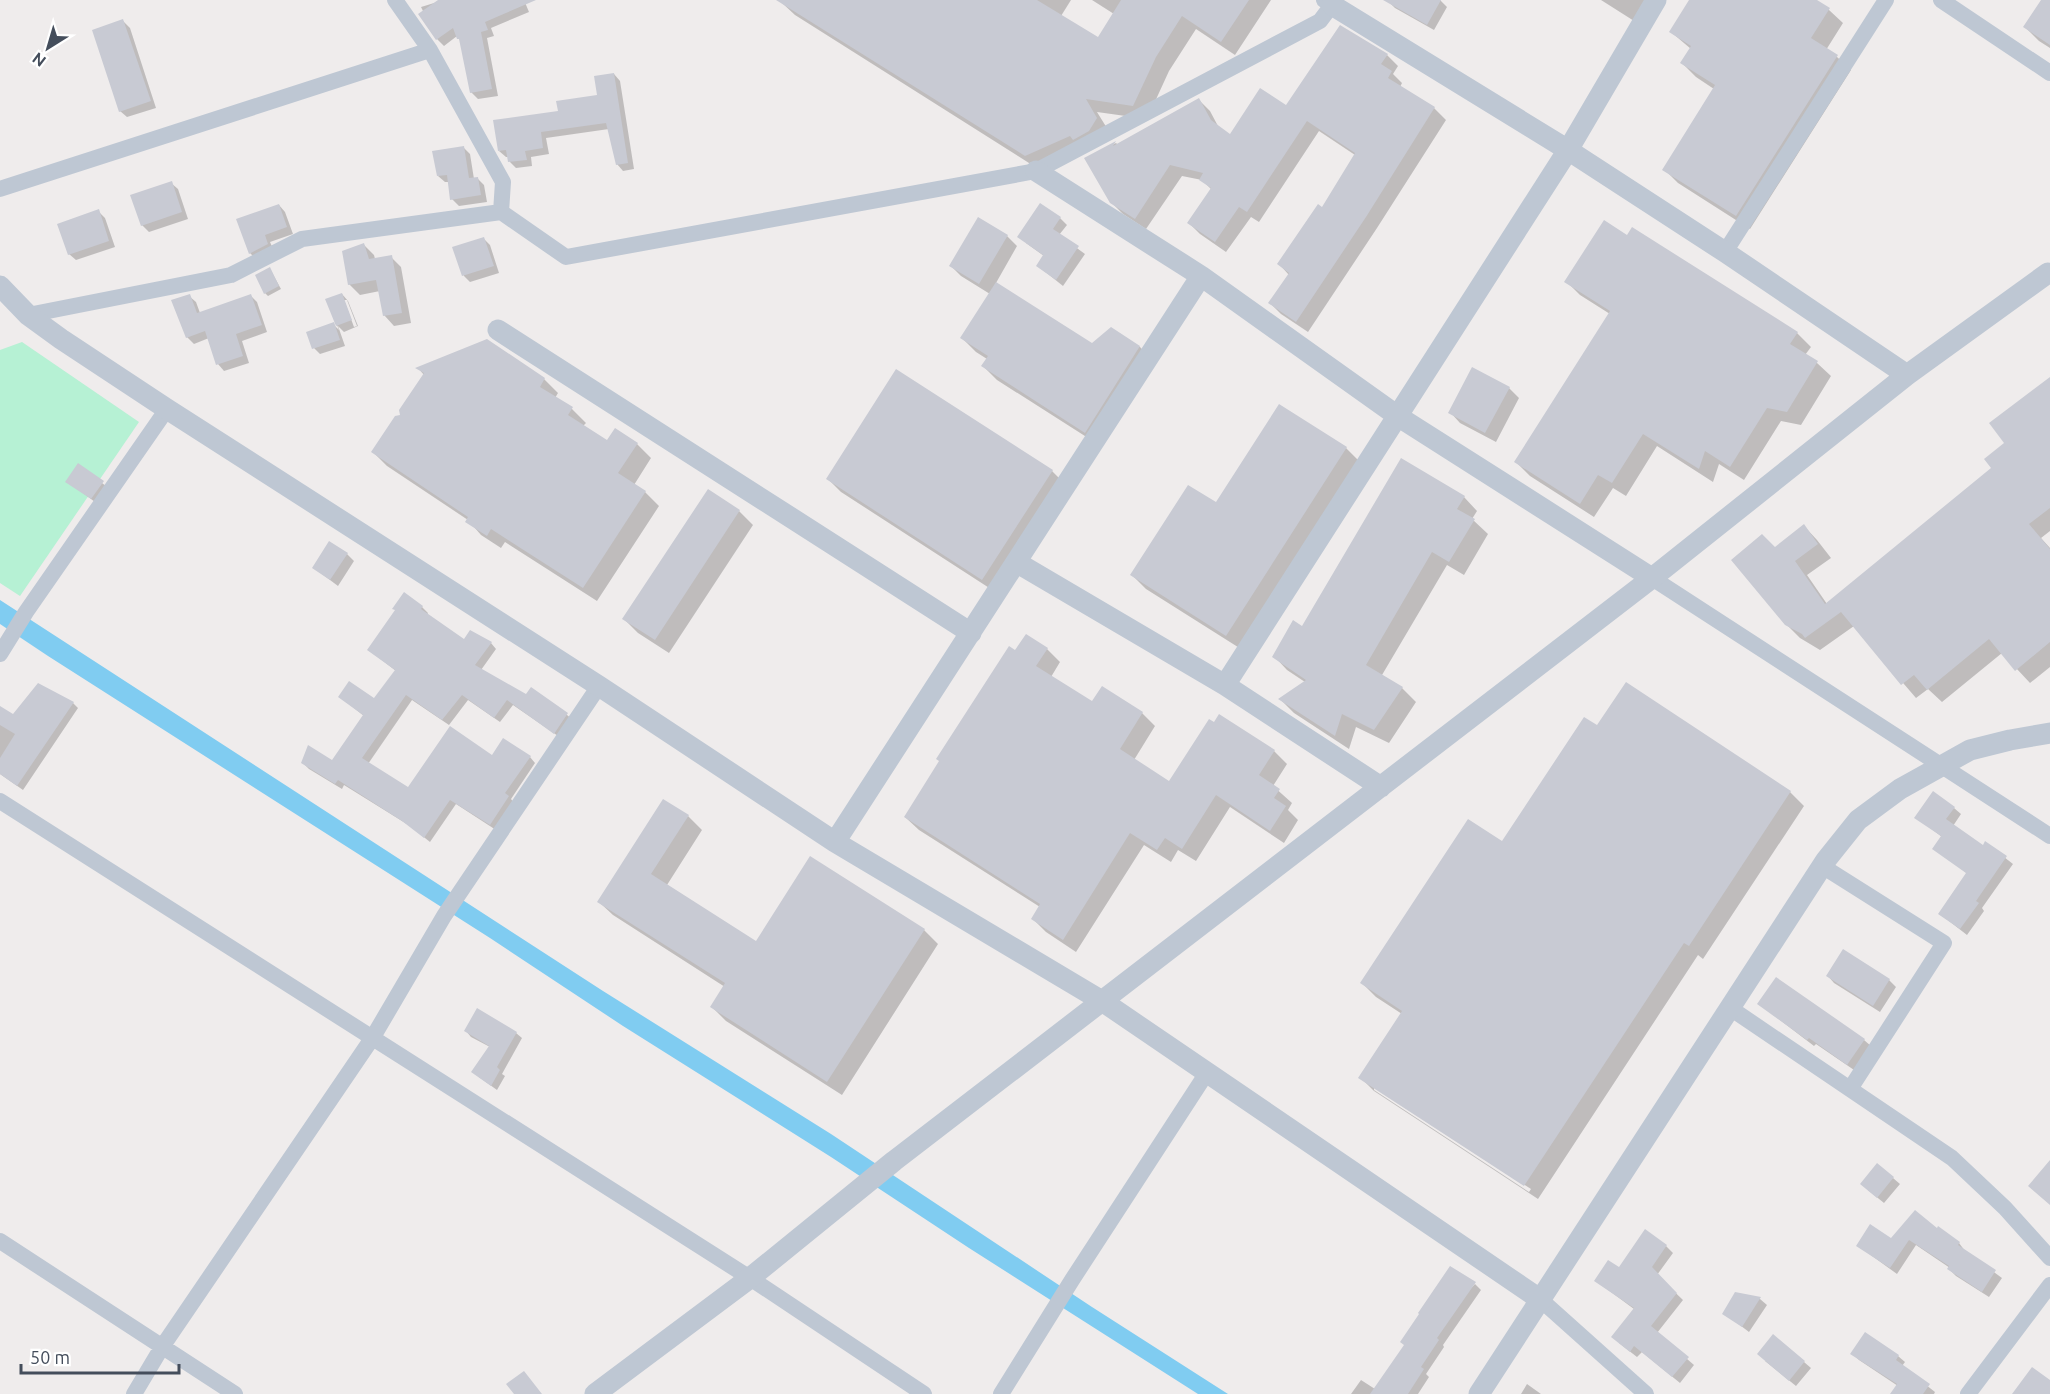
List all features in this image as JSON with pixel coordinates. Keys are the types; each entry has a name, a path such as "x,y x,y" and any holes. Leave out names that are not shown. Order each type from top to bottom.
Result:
{"street":[{"path":"395,0 430,50 503,182 501,212"},
{"path":"1225,686 1568,150 1656,0"},
{"path":"1725,252 1886,0"},
{"path":"1941,0 2050,73"},
{"path":"28,315 231,275 302,239 501,212 566,257 1036,171 1320,21 1337,4 1725,252 1907,375"},
{"path":"0,189 430,50"},
{"path":"1036,171 1201,276 1399,417 2050,836"},
{"path":"595,1394 750,1278 894,1161 1652,578 1907,375 2048,273"},
{"path":"835,842 1201,276"},
{"path":"0,286 28,315 167,409 599,686 835,842 1102,1001 1208,1071 1541,1300 1646,1394"},
{"path":"498,330 971,633"},
{"path":"0,654 26,612 167,409"},
{"path":"1016,561 1225,686 1381,787"},
{"path":"134,1394 162,1347 373,1037 444,916 599,686"},
{"path":"1479,1394 1822,866 1858,820 1900,789 1970,750 2050,733"},
{"path":"0,801 750,1278 924,1394"},
{"path":"1822,866 1944,943 1850,1089"},
{"path":"1730,1008 1952,1158 2005,1208 2050,1258"},
{"path":"1001,1394 1208,1071"},
{"path":"0,1241 234,1394"},
{"path":"1968,1394 2050,1285"}],"green space":[{"path":"22,342 139,422 20,596 0,583 0,350"}],"water":[{"path":"0,600 603,991 831,1134 1228,1394 1198,1394 48,656 0,624"}],"building":[{"path":"438,0 536,0 485,22 488,30 481,32 492,89 470,93 459,39 453,28 436,40 418,14"},
{"path":"776,0 1037,0 1098,37 1121,0 1249,0 1221,42 1182,16 1156,57 1133,106 1086,99 1097,118 1089,131 1073,140 1070,136 1025,156"},
{"path":"1383,0 1441,0 1427,25"},
{"path":"1689,0 1817,0 1830,8 1811,38 1838,55 1736,216 1662,170 1715,85 1680,63 1691,46 1669,32"},
{"path":"2041,0 2050,0 2050,45 2023,27"},
{"path":"123,19 151,101 119,112 92,30"},
{"path":"1340,25 1388,54 1381,64 1392,71 1388,78 1435,107 1296,322 1268,303 1289,273 1277,264 1318,204 1322,207 1355,153 1307,121 1247,212 1239,207 1215,242 1187,223 1211,188 1199,180 1203,173 1170,165 1135,219 1110,203 1084,158 1116,141 1113,146 1199,98 1211,120 1230,134 1260,88 1286,105"},
{"path":"614,73 628,163 616,165 606,123 541,132 543,148 525,151 527,160 508,162 506,150 498,151 493,120 558,111 556,101 597,95 594,76"},
{"path":"464,146 469,178 478,177 481,195 450,200 447,175 437,176 432,151"},
{"path":"172,181 182,212 141,226 130,195"},
{"path":"1040,203 1061,217 1053,229 1079,246 1056,280 1036,266 1043,255 1017,237"},
{"path":"279,204 287,227 265,235 268,244 249,254 236,219"},
{"path":"99,209 109,241 68,255 57,224"},
{"path":"978,217 1008,235 979,284 949,266"},
{"path":"1604,220 1627,235 1632,227 1798,332 1790,344 1818,361 1787,412 1767,408 1730,467 1705,451 1699,469 1643,434 1612,483 1598,475 1580,504 1514,462 1610,311 1564,282"},
{"path":"484,237 494,266 462,276 452,247"},
{"path":"364,243 369,259 392,255 402,313 383,316 376,280 348,285 342,251"},
{"path":"270,267 279,286 264,294 255,275"},
{"path":"996,282 1092,343 1111,327 1140,346 1085,433 981,366 988,356 960,338"},
{"path":"342,293 352,320 336,326 325,299"},
{"path":"190,294 197,313 251,294 262,325 236,334 243,356 216,365 205,331 186,338 171,300"},
{"path":"334,322 340,340 312,349 306,332"},
{"path":"487,339 545,378 540,387 573,407 568,415 607,440 615,428 638,443 618,473 646,491 583,588 491,529 487,536 465,522 468,517 371,452 395,416 400,415 399,410 424,373 415,368"},
{"path":"1472,367 1510,387 1485,433 1448,413"},
{"path":"896,369 1053,470 982,580 826,479"},
{"path":"2050,377 2050,508 2029,524 2050,549 2050,642 2015,671 1989,639 1927,690 1914,675 1901,685 1841,612 1805,638 1785,625 1731,560 1762,534 1775,547 1804,524 1818,544 1795,561 1825,604 1991,468 1984,459 2004,443 1989,423"},
{"path":"1279,404 1347,447 1226,636 1130,575 1188,485 1216,502"},
{"path":"1401,458 1465,496 1457,509 1475,519 1449,562 1432,552 1366,665 1403,687 1374,730 1342,714 1335,736 1278,699 1306,680 1272,657 1293,620 1302,626"},
{"path":"78,463 104,481 91,499 65,482"},
{"path":"708,489 740,510 655,640 622,619"},
{"path":"329,541 348,553 330,580 312,568"},
{"path":"404,592 423,606 421,609 464,639 470,630 492,642 475,665 526,694 531,687 568,713 554,734 507,700 494,718 462,695 442,720 406,695 362,758 408,787 450,726 492,755 503,738 531,756 505,793 509,796 490,825 450,800 424,838 338,780 335,784 301,763 308,745 332,760 363,715 338,697 349,681 374,698 395,670 367,650 395,610 392,609"},
{"path":"1026,634 1048,648 1036,666 1092,701 1102,686 1143,712 1120,749 1169,781 1209,719 1214,722 1219,714 1275,750 1259,775 1280,789 1274,798 1286,806 1270,831 1216,795 1182,849 1165,838 1157,850 1130,833 1063,940 1031,919 1040,904 904,817 939,761 936,759 1009,646 1015,650"},
{"path":"1626,682 1791,791 1689,946 1684,943 1524,1186 1358,1078 1402,1011 1360,983 1468,819 1502,841 1584,717 1597,725"},
{"path":"38,683 74,702 17,786 0,774 0,758 15,734 0,725 0,706 13,714"},
{"path":"1933,791 1955,807 1946,819 1983,845 1985,841 2007,856 1976,901 1979,903 1960,929 1938,914 1966,873 1932,849 1941,836 1914,818"},
{"path":"663,799 689,815 651,874 756,941 810,856 925,929 827,1082 710,1007 725,983 597,902"},
{"path":"1843,949 1890,979 1873,1006 1826,976"},
{"path":"1776,977 1865,1039 1847,1065 1757,1004"},
{"path":"477,1008 517,1032 497,1067 500,1070 491,1086 471,1072 489,1046 464,1031"},
{"path":"2050,1160 2050,1205 2028,1186"},
{"path":"1877,1163 1894,1177 1877,1198 1860,1184"},
{"path":"1915,1210 1937,1228 1938,1226 1960,1242 1958,1245 1996,1270 1982,1292 1947,1269 1949,1266 1909,1240 1890,1268 1856,1246 1870,1224 1891,1238"},
{"path":"1645,1229 1667,1245 1652,1267 1677,1293 1651,1326 1689,1357 1672,1377 1634,1346 1630,1352 1611,1337 1634,1308 1594,1281 1608,1260 1619,1267"},
{"path":"1450,1266 1476,1282 1437,1338 1439,1340 1421,1367 1424,1369 1408,1394 1370,1394 1404,1345 1400,1342"},
{"path":"1735,1292 1761,1297 1742,1327 1722,1314"},
{"path":"1865,1332 1899,1355 1896,1360 1930,1384 1923,1394 1890,1394 1897,1384 1850,1354"},
{"path":"1773,1334 1805,1361 1789,1381 1757,1354"},
{"path":"2032,1367 2050,1380 2050,1394 2012,1394"},
{"path":"524,1371 542,1394 514,1394 506,1384"}]}
